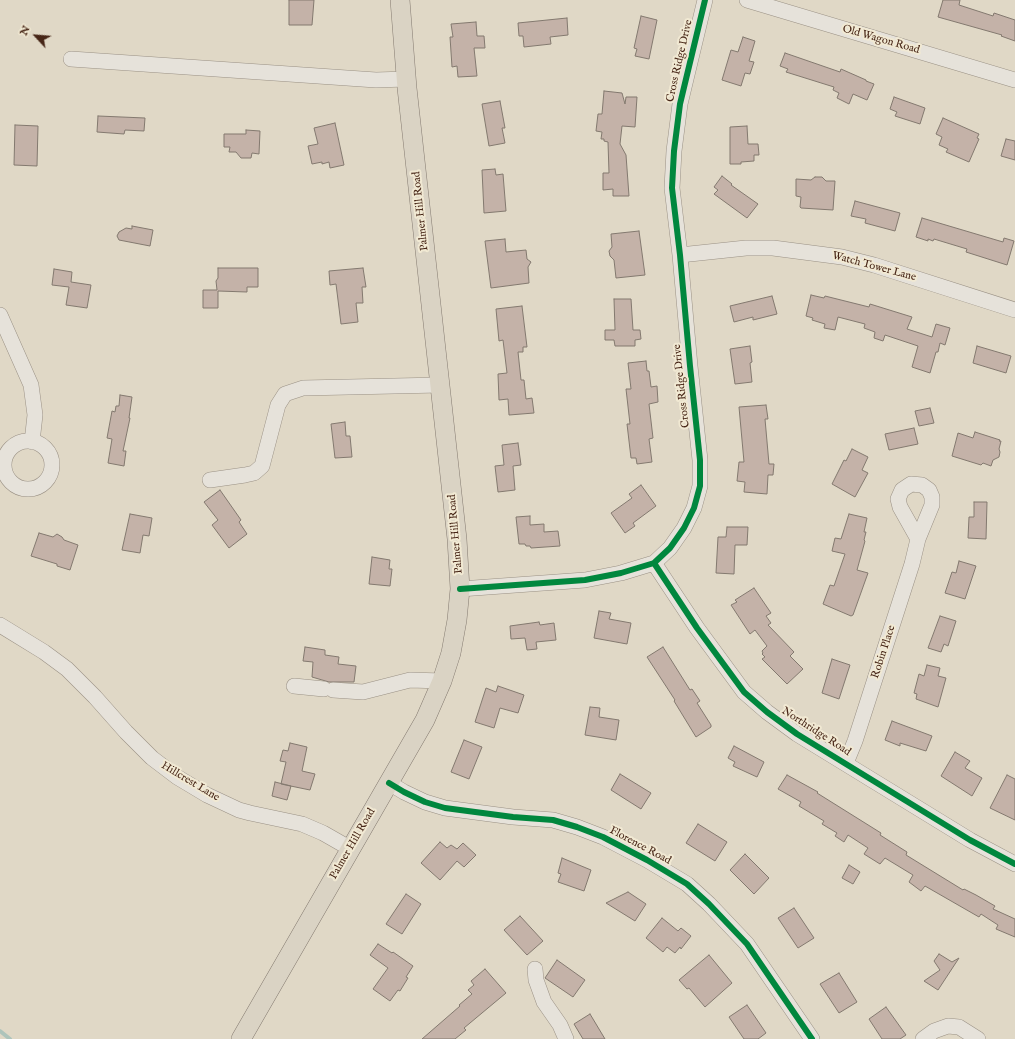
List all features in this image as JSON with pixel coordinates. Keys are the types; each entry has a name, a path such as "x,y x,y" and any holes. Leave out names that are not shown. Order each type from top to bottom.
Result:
{"main road":[{"name":"Palmer Hill Road","path":"241,1039 425,720 442,682 452,647 457,620 460,590 457,539 406,79 400,0"}],"street":[{"name":"Cross Ridge Drive","path":"460,590 586,580 621,573 654,563 670,548 684,528 694,508 700,486 700,460 672,188 674,151 680,104 705,0"},
{"name":"Old Wagon Road","path":"747,0 1015,80"},
{"path":"71,59 376,80 406,79"},
{"name":"Watch Tower Lane","path":"680,255 746,248 773,248 842,257 874,265 1015,310"},
{"path":"0,315 31,385 35,415 32,442"},
{"path":"210,480 254,473 262,466 278,405 285,394 303,388 440,385"},
{"name":"Robin Place","path":"846,763 855,740 910,571 918,539"},
{"name":"Northridge Road","path":"654,563 697,628 744,692 767,712 797,734 970,840 1015,864"},
{"name":"Hillcrest Lane","path":"0,625 44,652 67,669 152,758 177,777 207,795 239,810 302,824 323,833 351,849"},
{"path":"294,686 363,692 410,680 442,682"},
{"name":"Florence Road","path":"389,783 425,802 445,808 513,817 553,820 577,827 604,837 687,884 710,904 747,944 812,1039"},
{"path":"535,969 536,980 544,1002 560,1025 566,1039"},
{"path":"923,1039 934,1031 948,1026 959,1027 978,1039"}],"building":[{"path":"289,0 314,0 312,25 289,25"},
{"path":"943,0 960,0 959,5 993,16 994,13 1015,20 1015,41 1001,36 1002,35 938,17"},
{"path":"641,16 657,20 649,59 635,56 637,49 634,48"},
{"path":"567,18 568,35 550,37 551,44 524,47 523,36 519,36 518,23"},
{"path":"476,22 477,36 484,36 485,48 474,48 477,76 458,77 457,66 452,67 450,37 453,37 451,24"},
{"path":"743,37 755,41 749,61 754,62 750,74 745,73 741,86 722,80 731,50 738,52"},
{"path":"785,53 840,72 841,69 874,84 867,100 853,94 849,104 837,98 839,93 833,90 834,87 786,72 788,69 780,66"},
{"path":"604,91 622,93 625,104 626,97 637,97 635,127 622,126 620,144 626,155 629,196 613,196 613,189 603,190 603,173 609,173 608,142 601,139 602,132 596,131 598,114 602,114"},
{"path":"894,97 925,108 920,124 895,116 897,112 890,109"},
{"path":"500,101 505,128 502,128 505,143 489,146 482,104"},
{"path":"98,116 145,118 144,131 125,130 124,134 97,132"},
{"path":"943,118 979,134 977,138 979,139 969,162 946,152 948,149 939,145 942,137 936,134"},
{"path":"335,123 344,165 330,168 329,162 312,164 308,146 318,144 314,128"},
{"path":"15,125 38,126 37,166 14,165"},
{"path":"747,126 748,144 758,144 759,155 754,155 754,161 741,162 741,164 730,164 730,127"},
{"path":"246,130 260,131 259,154 252,153 251,158 241,158 236,152 229,152 230,147 224,147 224,134 246,134"},
{"path":"1006,139 1015,141 1015,160 1001,156"},
{"path":"495,169 496,175 503,174 506,211 484,213 482,170"},
{"path":"722,176 732,184 731,185 758,204 747,218 714,194 718,190 714,187"},
{"path":"815,177 822,177 826,181 835,181 833,210 800,207 801,197 796,196 796,179 811,180"},
{"path":"855,201 900,213 895,231 865,223 866,219 851,216"},
{"path":"922,218 1003,242 1004,238 1014,241 1007,265 966,252 967,249 934,239 933,241 928,239 928,241 916,237"},
{"path":"132,226 153,230 150,246 119,240 117,236 119,232 126,228 132,229"},
{"path":"639,231 645,275 616,278 614,260 610,256 609,251 612,247 611,234"},
{"path":"505,239 506,252 526,250 527,259 531,262 528,267 529,283 491,288 485,241"},
{"path":"218,268 258,268 258,287 247,287 247,292 218,291 218,308 203,308 203,290 217,290 216,281 218,278"},
{"path":"363,268 366,287 362,287 363,303 356,303 358,322 341,324 336,284 330,285 329,271"},
{"path":"54,269 72,272 71,282 91,285 87,308 66,305 69,287 52,285"},
{"path":"811,295 824,298 825,296 869,307 870,304 912,317 907,329 932,337 936,324 950,328 945,345 940,343 930,373 912,367 918,346 885,335 883,341 874,338 875,332 864,328 865,324 838,317 835,330 824,328 825,324 812,320 813,318 806,316"},
{"path":"772,296 777,314 753,320 753,317 734,322 730,306"},
{"path":"614,299 631,299 633,330 640,330 641,339 635,340 635,346 615,346 614,340 605,340 605,330 615,330"},
{"path":"522,306 527,347 523,347 523,352 518,352 521,380 524,380 526,399 532,398 534,413 509,415 508,399 499,400 498,374 507,373 503,340 499,341 496,309"},
{"path":"750,346 752,382 735,384 730,349"},
{"path":"977,346 1011,356 1006,373 973,363"},
{"path":"646,361 651,387 657,386 658,402 649,404 653,438 649,439 652,462 637,464 636,458 631,458 627,424 630,424 626,389 631,389 628,363"},
{"path":"120,395 132,397 130,418 123,451 126,451 124,466 108,463 112,439 107,438 112,411 115,412 116,406 119,406"},
{"path":"766,405 768,419 765,419 769,464 774,464 773,475 768,475 767,494 744,492 745,482 737,481 739,462 744,462 739,407"},
{"path":"930,408 934,423 919,426 915,411"},
{"path":"345,422 346,436 350,436 352,457 335,458 331,424"},
{"path":"914,428 918,444 889,450 885,434"},
{"path":"975,432 1001,441 999,457 993,460 991,466 983,463 981,465 952,456 958,433 973,438"},
{"path":"518,443 521,465 513,466 515,490 498,492 495,466 504,465 502,445"},
{"path":"852,449 868,457 862,470 868,473 855,497 832,484 844,460 846,461"},
{"path":"641,485 656,506 633,523 635,526 625,533 611,513 632,498 629,494"},
{"path":"220,490 241,520 239,522 247,534 229,548 212,525 218,520 204,502"},
{"path":"974,502 987,502 986,539 968,538 969,517 974,517"},
{"path":"130,514 152,518 149,536 143,535 140,553 122,550"},
{"path":"849,514 867,518 864,532 866,532 865,541 857,570 868,573 853,615 851,616 823,604 830,585 834,586 845,554 832,551 835,538 841,539"},
{"path":"530,516 530,525 544,524 544,532 558,531 560,546 531,548 525,544 519,544 516,517"},
{"path":"727,527 748,527 747,545 735,545 734,574 716,573 718,537 726,537"},
{"path":"39,533 53,537 57,534 64,540 78,545 70,570 57,566 57,564 31,556"},
{"path":"372,557 390,560 389,569 392,569 390,586 369,584"},
{"path":"959,561 976,566 965,599 945,593 952,572 956,573"},
{"path":"754,588 771,613 766,616 771,623 768,625 794,652 790,656 803,669 787,684 762,659 765,657 762,654 762,651 767,646 755,630 750,634 731,605 737,602 735,600"},
{"path":"599,611 611,613 609,619 631,623 627,644 594,638"},
{"path":"940,616 956,621 948,646 944,644 941,652 928,648"},
{"path":"539,622 540,625 554,623 556,640 536,642 537,649 527,650 525,638 511,639 510,626"},
{"path":"305,647 325,650 325,655 339,657 338,664 356,666 354,682 329,682 312,677 313,662 303,661"},
{"path":"663,647 690,690 692,689 700,701 697,703 711,725 711,727 696,737 674,701 675,700 647,657"},
{"path":"832,659 850,665 839,699 822,693"},
{"path":"927,665 940,668 938,676 946,678 938,707 916,699 917,694 914,693 919,674 924,676"},
{"path":"498,686 524,695 518,713 500,708 494,728 475,722 486,688 496,692"},
{"path":"590,707 600,708 599,717 619,720 616,740 585,735"},
{"path":"892,721 932,736 926,751 900,743 900,746 885,740"},
{"path":"464,740 482,747 469,779 451,772"},
{"path":"290,743 307,747 302,771 315,774 310,790 281,784 286,762 280,761 283,750 288,751"},
{"path":"734,746 764,762 757,777 733,766 735,762 728,758"},
{"path":"955,752 970,761 965,768 982,778 972,796 941,776"},
{"path":"620,774 651,793 641,809 611,790"},
{"path":"787,775 818,792 817,793 881,833 880,835 907,852 906,855 963,890 964,889 976,895 995,906 993,909 1015,919 1015,937 996,929 998,925 981,914 979,917 925,886 921,891 909,882 913,875 885,858 880,864 864,854 868,848 848,835 844,842 835,836 837,833 822,824 824,821 799,806 801,802 778,789"},
{"path":"1007,775 1015,779 1015,820 990,808"},
{"path":"275,782 291,786 287,800 272,796"},
{"path":"698,824 727,842 715,861 686,843"},
{"path":"440,842 447,848 451,845 457,849 463,843 476,855 464,867 457,861 440,880 421,863"},
{"path":"745,854 769,878 754,894 730,870"},
{"path":"562,858 591,870 584,891 558,882 561,874 558,873"},
{"path":"849,865 860,872 853,884 842,878"},
{"path":"628,892 646,904 635,921 606,903"},
{"path":"406,894 421,904 402,934 386,924"},
{"path":"794,908 814,938 798,948 778,918"},
{"path":"520,916 543,941 527,955 504,930"},
{"path":"662,918 678,931 681,928 691,936 681,949 680,947 675,953 667,947 663,952 646,938"},
{"path":"378,944 392,953 393,952 413,966 400,991 398,990 390,1001 373,989 388,968 370,955"},
{"path":"939,954 952,962 959,958 938,990 924,981 940,970 934,961"},
{"path":"709,955 732,983 705,1007 689,988 687,989 679,980"},
{"path":"557,960 585,980 573,997 545,978"},
{"path":"485,969 506,993 464,1028 466,1030 455,1039 422,1039 472,994 468,990 474,985 471,981"},
{"path":"839,973 857,1002 839,1013 820,984"},
{"path":"747,1005 766,1033 758,1039 744,1039 729,1017"},
{"path":"886,1007 906,1035 900,1039 882,1039 869,1019"},
{"path":"590,1014 605,1039 583,1039 574,1024"}],"waterway":[{"path":"0,1031 10,1039"}],"cycle path":[{"path":"460,589 585,580 621,573 654,563 670,548 684,528 694,508 700,486 700,460 672,188 674,151 680,104 705,0"},
{"path":"654,563 697,628 744,692 767,712 797,734 970,840 1015,864"},
{"path":"389,783 425,802 445,808 513,817 553,820 577,827 603,837 647,860 687,884 709,904 747,944 812,1039"}]}
